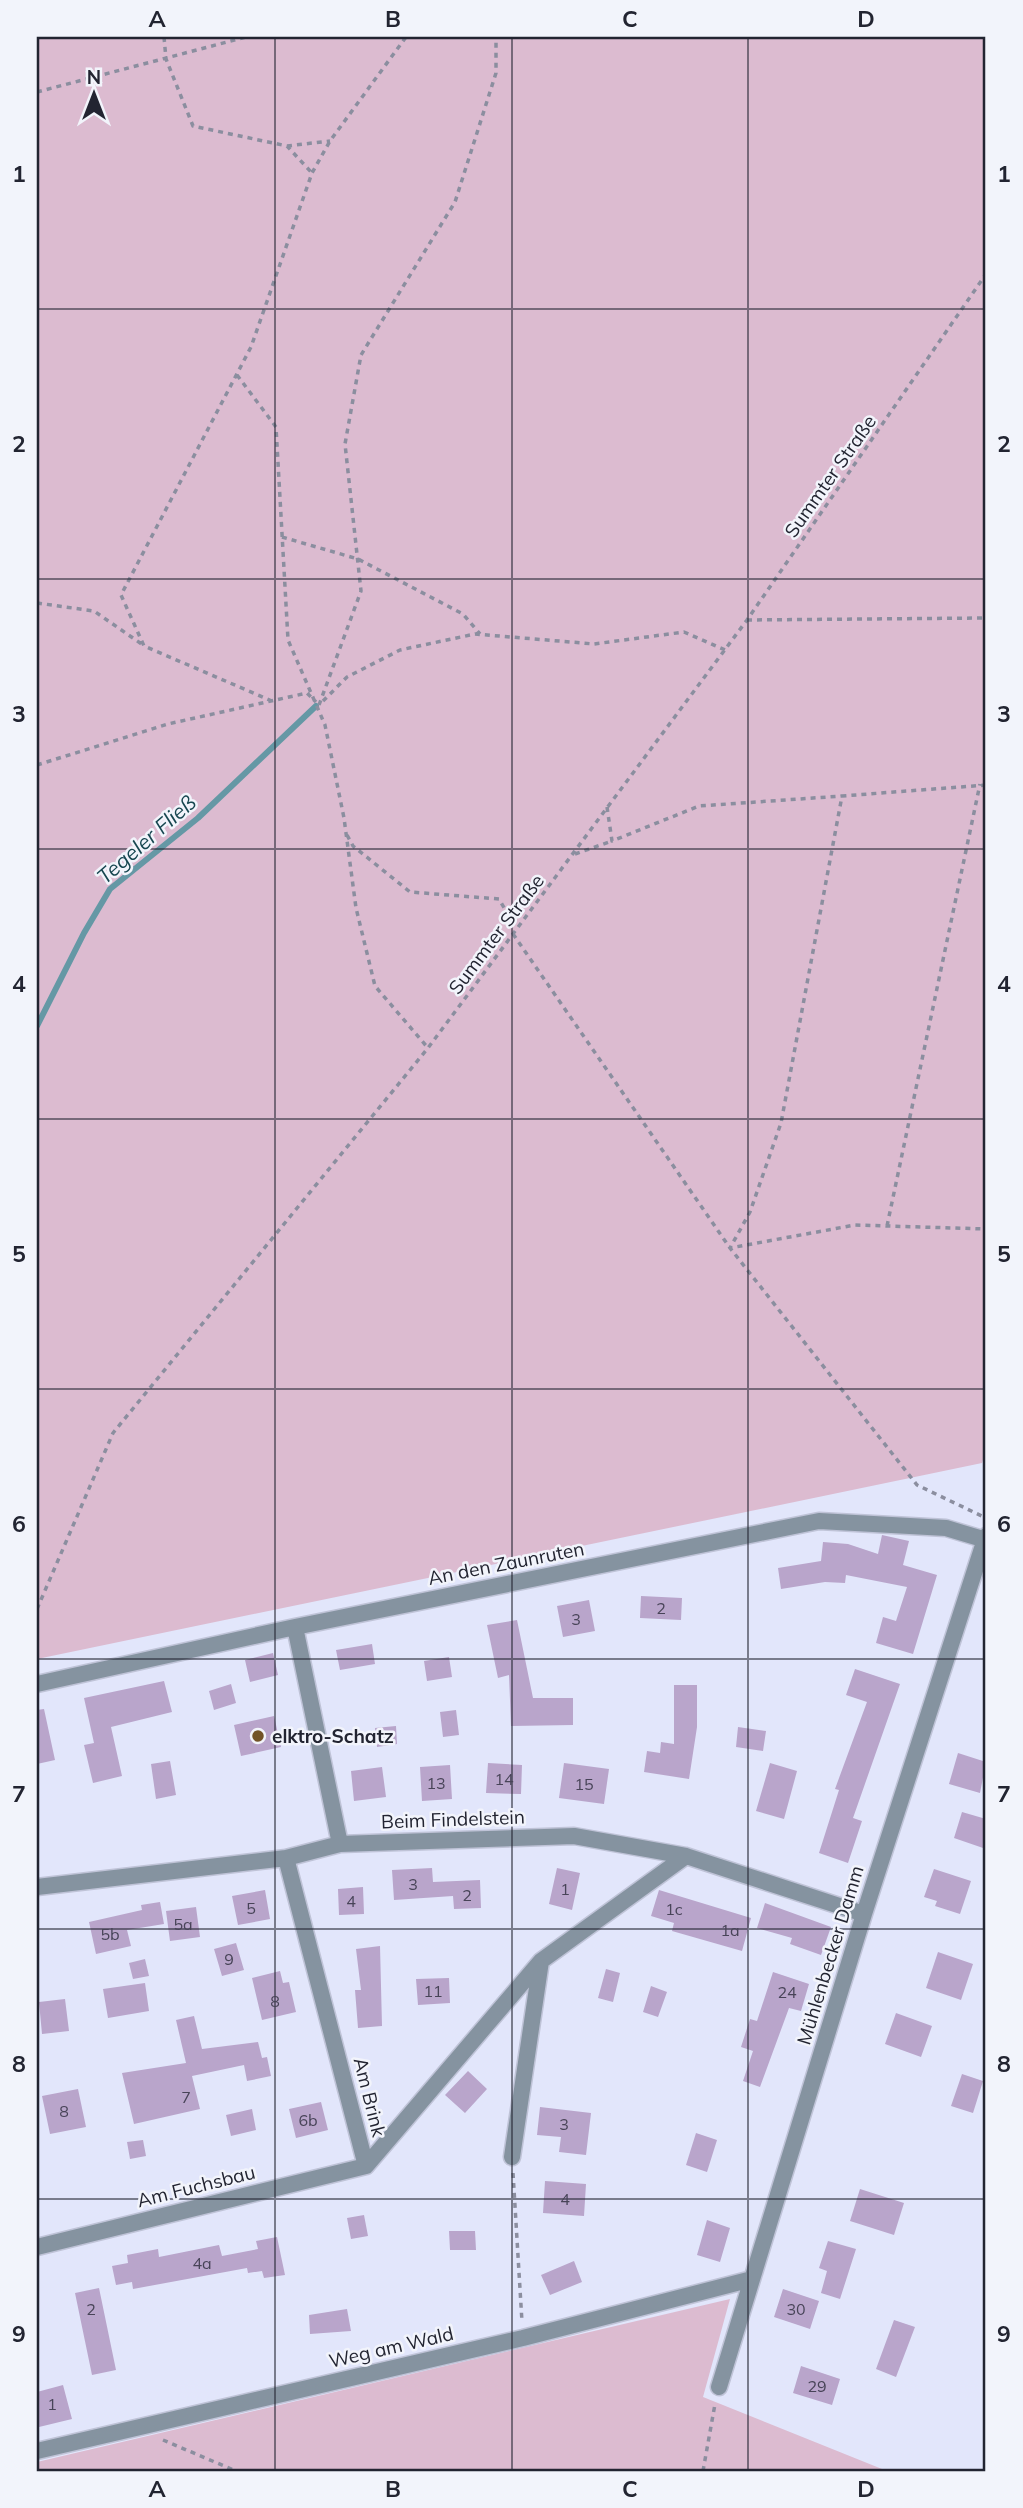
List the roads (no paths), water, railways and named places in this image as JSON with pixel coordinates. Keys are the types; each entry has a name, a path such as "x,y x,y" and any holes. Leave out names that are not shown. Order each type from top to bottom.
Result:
{"street":[{"name":"An den Zaunruten","path":"37,1684 295,1627 819,1521 946,1528 986,1539"},
{"name":"Mühlenbecker Damm","path":"719,2387 864,1914 986,1539"},
{"path":"295,1627 340,1844"},
{"name":"Beim Findelstein","path":"37,1887 286,1858 340,1844 574,1836 685,1856 864,1914"},
{"name":"Am Brink","path":"366,2166 541,1961 685,1856"},
{"name":"Am Brink","path":"286,1858 366,2166"},
{"path":"512,2157 541,1961"},
{"name":"Am Fuchsbau","path":"37,2246 366,2166"},
{"name":"Weg am Wald","path":"37,2451 523,2338 752,2278"}],"waterway":[{"name":"Tegeler Fließ","path":"37,1026 84,933 110,889 198,818 316,706"}],"place":[{"name":"elktro-Schatz","path":"258,1736"}]}
